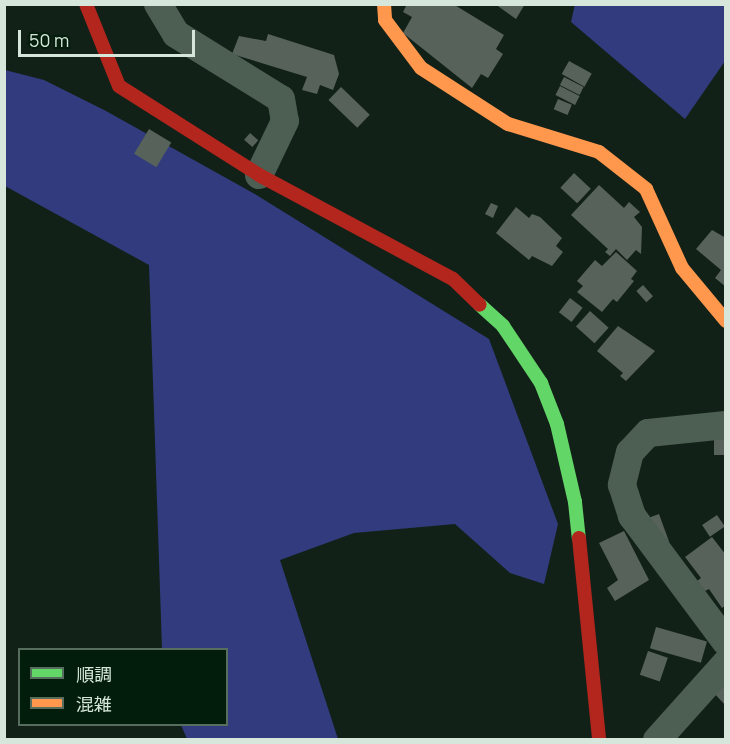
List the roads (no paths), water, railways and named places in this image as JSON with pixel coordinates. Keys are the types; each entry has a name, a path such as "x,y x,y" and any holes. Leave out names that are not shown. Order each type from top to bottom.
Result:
{"street":[{"path":"86,4 119,86 259,175 453,279 503,326 541,382 557,424 575,502 599,740"},
{"path":"158,4 176,34 281,99 285,121 259,175"},
{"path":"384,4 385,20 421,68 508,124 599,152 646,189 682,268 726,321"},
{"path":"726,425 648,433 630,452 622,485 632,516 726,642"},
{"path":"657,740 726,663"}]}
